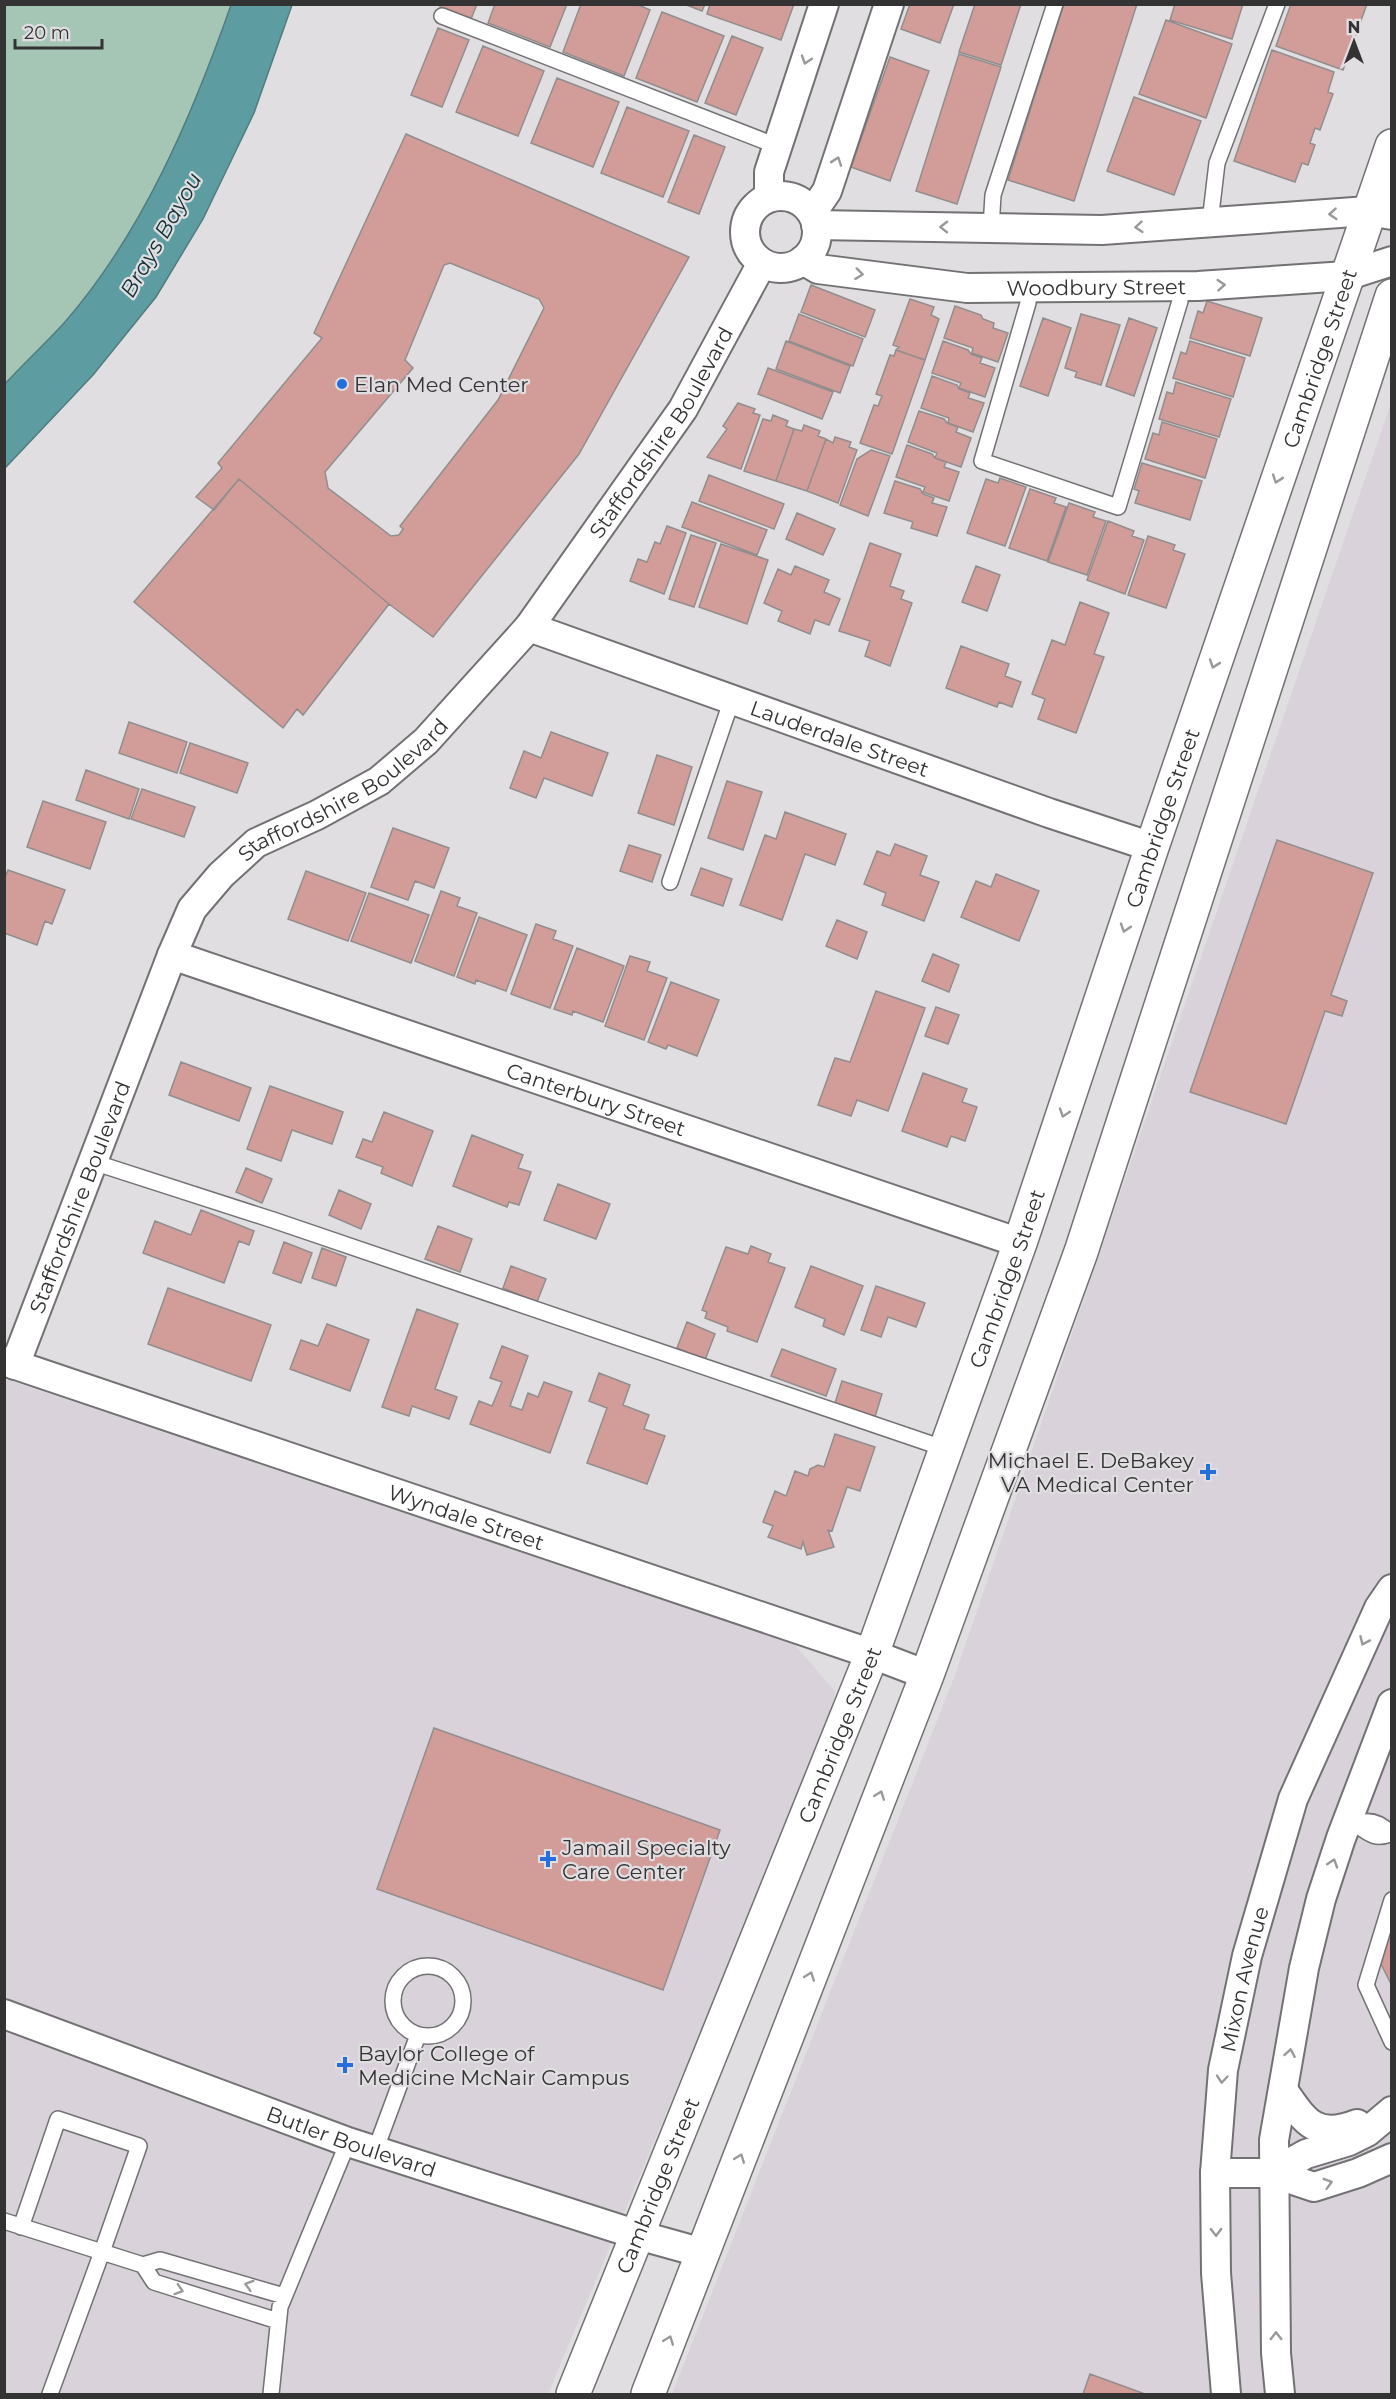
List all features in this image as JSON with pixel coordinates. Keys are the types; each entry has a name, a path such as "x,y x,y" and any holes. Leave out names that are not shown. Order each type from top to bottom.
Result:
{"street":[{"path":"769,197 769,172 824,4"},
{"path":"814,219 804,204 793,197 781,195 769,197 758,203 745,222 744,234 747,245 753,256 762,263 783,268 794,266 803,260 815,244 814,219 826,191 889,4"},
{"name":"Cambridge Street","path":"573,2394 872,1654 1020,1243 1346,276 1380,213 1392,146"},
{"path":"814,219 991,228 1102,230 1380,213"},
{"name":"Woodbury Street","path":"803,260 818,269 967,288 1179,293 1346,276 1392,261"},
{"name":"Staffordshire Boulevard","path":"10,1363 93,1162 172,955 192,909 221,875 256,843 317,815 379,782 426,741 529,627 683,409 762,263"},
{"path":"648,2394 927,1675 1082,1252 1392,296"},
{"name":"Lauderdale Street","path":"529,627 1049,813 1152,847"},
{"name":"Canterbury Street","path":"172,955 1020,1243"},
{"name":"Wyndale Street","path":"10,1363 872,1654 927,1675"},
{"name":"Mixon Avenue","path":"1226,2394 1216,2273 1215,2173 1222,2070 1247,1956 1293,1799 1379,1608 1392,1589"},
{"path":"1280,2394 1276,2353 1272,2173 1274,2140 1312,1935 1321,1899 1352,1822 1392,1704"},
{"name":"Butler Boulevard","path":"5,2016 348,2142 638,2235 703,2253"},
{"path":"1283,2090 1305,2119 1329,2132 1342,2130 1389,2112"},
{"path":"1272,2173 1306,2154 1358,2137 1389,2112"},
{"path":"1215,2173 1272,2173 1314,2187 1358,2173 1392,2158"}],"lane":[{"path":"991,228 993,195 1055,4"},
{"path":"1210,222 1217,163 1277,4"},
{"path":"442,16 777,146"},
{"path":"1029,288 1028,303 982,461 1118,507 1179,293"},
{"path":"670,882 732,699"},
{"path":"93,1162 273,1220 946,1449"},
{"path":"1352,1822 1362,1831 1380,1838 1391,1834"},
{"path":"1392,1900 1366,1985 1392,2042"},
{"path":"437,1967 456,1978 461,1988 462,2010 458,2020 450,2028 429,2036 418,2035 407,2029 399,2020 394,2009 393,1998 403,1976 413,1969 437,1967"},
{"path":"375,2151 418,2035"},
{"path":"21,2227 58,2118 139,2146 50,2394"},
{"path":"271,2394 280,2307 348,2142"},
{"path":"4,2221 143,2265 160,2260 284,2296"},
{"path":"143,2265 154,2282 278,2321"}],"shaded area":[{"name":"Michael E. DeBakey VA Medical Center","path":"1391,403 1391,2394 672,2394 955,1675"},
{"name":"Baylor College of Medicine McNair Campus","path":"5,1379 794,1644 835,1691 825,1735 548,2394 5,2394"}],"green space":[{"path":"5,5 231,5 200,89 142,211 93,287 65,322 5,384"}],"water":[{"name":"Brays Bayou","path":"231,5 292,5 254,113 203,219 156,297 93,375 5,468 5,384 65,322 93,287 142,211 200,89"}],"building":[{"path":"441,4 477,4 471,19 440,7"},
{"path":"495,4 567,4 550,47 488,23"},
{"path":"581,4 636,4 650,10 624,76 563,52"},
{"path":"684,4 705,4 702,11"},
{"path":"710,4 794,4 781,40 707,14"},
{"path":"910,4 954,4 940,43 901,29"},
{"path":"975,4 1021,4 1001,65 959,52"},
{"path":"1064,4 1137,4 1074,201 1008,180"},
{"path":"1175,4 1243,4 1232,39 1170,20"},
{"path":"1291,4 1367,4 1343,70 1276,46"},
{"path":"662,12 724,36 697,102 636,78"},
{"path":"1166,20 1232,44 1206,118 1139,94"},
{"path":"438,28 469,40 442,107 411,95"},
{"path":"732,36 763,48 736,115 705,103"},
{"path":"483,46 544,71 518,136 456,112"},
{"path":"1272,50 1334,72 1328,92 1333,94 1320,130 1315,128 1310,143 1315,145 1308,165 1302,163 1295,182 1234,161"},
{"path":"959,54 1001,67 957,204 916,191"},
{"path":"890,57 929,71 890,181 851,167"},
{"path":"557,78 619,102 593,167 531,143"},
{"path":"1134,97 1201,121 1174,195 1107,171"},
{"path":"627,107 689,131 663,197 601,173"},
{"name":"Elan Med Center","path":"406,134 689,257 579,454 433,637 389,604 239,479 214,510 196,497 222,468 218,463 322,338 314,333","holes":["450,263 539,299 544,308 498,400 400,526 403,529 399,535 391,536 328,488 325,472 413,368 405,360 444,265"]},
{"path":"694,135 725,147 699,214 668,202"},
{"path":"811,285 875,310 865,337 801,312"},
{"path":"910,299 934,307 931,315 939,319 925,360 896,350 899,347 893,345"},
{"path":"1207,301 1262,318 1250,356 1190,338 1198,311 1203,313"},
{"path":"955,306 981,315 983,319 994,323 993,328 1008,333 998,362 972,353 973,348 944,338"},
{"path":"799,314 863,339 853,366 789,341"},
{"path":"1081,314 1120,325 1101,385 1075,377 1077,372 1065,368"},
{"path":"1043,318 1071,328 1048,396 1020,386"},
{"path":"1129,318 1157,328 1134,396 1106,386"},
{"path":"786,341 850,366 840,393 776,369"},
{"path":"943,341 968,350 971,354 982,358 980,363 995,368 985,397 959,388 961,383 932,373"},
{"path":"1190,341 1245,358 1233,397 1173,378 1181,352 1186,354"},
{"path":"896,350 925,360 892,454 860,443 874,405 878,406 882,396 876,394 890,355 894,356"},
{"path":"768,368 833,392 822,419 758,394"},
{"path":"932,376 957,385 959,389 970,393 968,398 984,403 973,432 948,423 949,418 921,408"},
{"path":"1176,382 1231,399 1219,437 1159,419 1167,392 1173,394"},
{"path":"738,403 755,409 753,413 760,415 741,469 707,457 727,429 723,426"},
{"path":"919,411 944,419 947,423 958,427 956,432 971,438 961,467 935,458 937,453 908,442"},
{"path":"773,415 788,421 786,426 794,429 776,481 744,471 763,419 771,421"},
{"path":"1162,422 1217,439 1205,478 1145,459 1153,433 1159,435"},
{"path":"804,425 820,431 818,436 826,439 807,491 776,481 794,429 802,431"},
{"path":"835,437 851,442 849,447 857,450 838,503 807,491 826,439 833,443"},
{"path":"907,445 932,454 935,458 946,462 944,467 959,472 949,501 923,492 925,487 896,477"},
{"path":"871,450 890,456 868,516 840,505 857,459"},
{"path":"1142,463 1202,481 1190,520 1135,503 1139,491 1134,489"},
{"path":"709,475 784,504 774,529 699,501"},
{"path":"1000,478 1026,487 1005,546 967,533 986,479 998,483"},
{"path":"239,479 389,604 303,715 297,709 283,728 134,602"},
{"path":"895,481 920,489 923,494 934,498 932,503 947,507 937,536 911,528 913,522 884,513"},
{"path":"1030,489 1056,498 1054,503 1066,507 1047,561 1009,548"},
{"path":"692,502 767,530 757,555 682,527"},
{"path":"1069,503 1095,512 1093,517 1106,521 1087,575 1048,562"},
{"path":"797,513 835,529 823,555 786,539"},
{"path":"1108,521 1134,531 1132,536 1144,540 1125,594 1087,580"},
{"path":"667,526 686,533 664,594 630,581 638,559 647,562 655,542 660,544"},
{"path":"691,535 716,543 694,607 669,599"},
{"path":"1148,536 1175,545 1173,550 1185,554 1166,608 1128,595"},
{"path":"870,543 901,554 890,586 904,591 901,599 912,603 890,666 865,656 870,641 839,631"},
{"path":"721,544 768,560 747,624 699,607"},
{"path":"795,566 829,580 824,592 840,599 829,625 815,620 810,634 778,621 782,611 764,603 778,569 791,575"},
{"path":"976,566 1000,575 987,611 962,602"},
{"path":"1080,602 1109,613 1094,654 1104,657 1076,733 1038,719 1045,699 1032,694 1052,640 1065,645"},
{"path":"961,646 1009,664 1005,676 1021,682 1012,707 999,702 997,707 946,688"},
{"path":"129,722 187,742 177,773 119,753"},
{"path":"551,732 608,753 592,796 544,778 536,798 510,788 524,751 541,758"},
{"path":"190,743 248,763 237,793 180,773"},
{"path":"657,755 692,767 674,825 638,813"},
{"path":"86,770 139,789 129,819 76,800"},
{"path":"727,781 762,792 743,850 708,838"},
{"path":"142,789 195,807 184,837 131,819"},
{"path":"43,801 106,822 90,869 27,847"},
{"path":"785,812 846,834 835,865 805,854 782,920 740,905 765,835 776,839"},
{"path":"393,828 449,848 434,888 415,881 408,900 371,887"},
{"path":"1277,840 1373,873 1331,995 1347,1001 1342,1016 1325,1011 1286,1124 1190,1092"},
{"path":"895,844 927,856 920,875 939,882 924,921 882,905 886,893 864,884 877,851 890,856"},
{"path":"629,845 661,855 652,882 620,871"},
{"path":"701,868 732,879 723,906 691,895"},
{"path":"8,870 65,890 52,924 45,921 37,945 4,933 4,880"},
{"path":"306,871 366,893 348,941 288,919"},
{"path":"996,874 1039,891 1019,941 961,917 976,881 991,887"},
{"path":"441,891 460,898 457,906 477,913 454,976 415,961"},
{"path":"369,893 429,915 411,963 351,941"},
{"path":"479,917 527,935 506,991 476,980 475,984 457,977"},
{"path":"837,920 867,932 857,959 826,946"},
{"path":"536,924 556,931 553,939 573,946 550,1008 511,994"},
{"path":"577,948 624,966 603,1022 573,1011 572,1015 554,1009"},
{"path":"933,954 959,965 949,992 922,981"},
{"path":"630,956 650,962 647,971 667,978 644,1040 605,1026"},
{"path":"671,982 719,1000 697,1056 668,1045 666,1049 648,1042"},
{"path":"876,991 925,1008 888,1111 857,1100 851,1116 818,1105 835,1058 850,1062"},
{"path":"936,1007 959,1015 948,1044 925,1036"},
{"path":"181,1062 251,1088 239,1121 169,1095"},
{"path":"923,1073 967,1089 962,1102 977,1107 965,1141 951,1136 947,1147 902,1131"},
{"path":"270,1086 343,1112 332,1144 292,1130 281,1161 247,1149"},
{"path":"384,1112 433,1131 412,1186 381,1173 383,1167 356,1157 363,1139 372,1142"},
{"path":"472,1135 523,1155 518,1168 531,1172 519,1205 509,1202 507,1207 453,1186"},
{"path":"246,1168 272,1179 262,1203 236,1192"},
{"path":"558,1184 610,1204 596,1239 544,1220"},
{"path":"339,1190 371,1204 361,1229 329,1215"},
{"path":"201,1210 254,1231 249,1245 239,1241 224,1283 143,1253 155,1221 191,1235"},
{"path":"438,1226 472,1239 460,1272 425,1259"},
{"path":"284,1242 312,1253 301,1283 273,1273"},
{"path":"751,1246 771,1254 768,1262 785,1268 757,1342 727,1331 728,1327 705,1318 707,1312 702,1310 726,1247 748,1254"},
{"path":"322,1248 346,1257 336,1286 312,1278"},
{"path":"511,1266 546,1279 537,1302 503,1288"},
{"path":"811,1266 863,1286 844,1335 823,1326 825,1319 795,1307"},
{"path":"876,1286 925,1303 916,1327 888,1317 881,1337 861,1330"},
{"path":"168,1288 271,1325 251,1381 148,1344"},
{"path":"417,1309 458,1324 435,1389 457,1397 449,1419 412,1406 409,1416 382,1407"},
{"path":"687,1322 715,1334 705,1360 677,1348"},
{"path":"327,1324 369,1340 350,1391 290,1369 301,1340 318,1346"},
{"path":"502,1346 528,1356 510,1406 522,1410 528,1393 538,1397 544,1382 572,1392 550,1453 470,1424 479,1401 492,1406 502,1382 490,1378"},
{"path":"782,1349 836,1369 826,1396 771,1376"},
{"path":"599,1373 630,1385 623,1405 649,1415 644,1429 665,1436 647,1484 587,1463 607,1408 589,1401"},
{"path":"842,1381 882,1394 875,1417 835,1403"},
{"path":"835,1434 875,1447 860,1491 847,1487 832,1531 828,1530 834,1547 807,1555 803,1542 801,1549 768,1537 773,1526 763,1522 775,1491 786,1496 795,1471 808,1476 810,1469 818,1465 824,1467"},
{"name":"Jamail Specialty Care Center","path":"434,1728 720,1830 663,1990 377,1889"},
{"path":"1392,1934 1392,1986 1371,1944"},
{"path":"1090,2374 1145,2394 1083,2394"}],"place":[{"name":"Elan Med Center","path":"342,384"},
{"name":"Michael E. DeBakey VA Medical Center","path":"1208,1472"},
{"name":"Jamail Specialty Care Center","path":"548,1859"},
{"name":"Baylor College of Medicine McNair Campus","path":"345,2065"}]}
